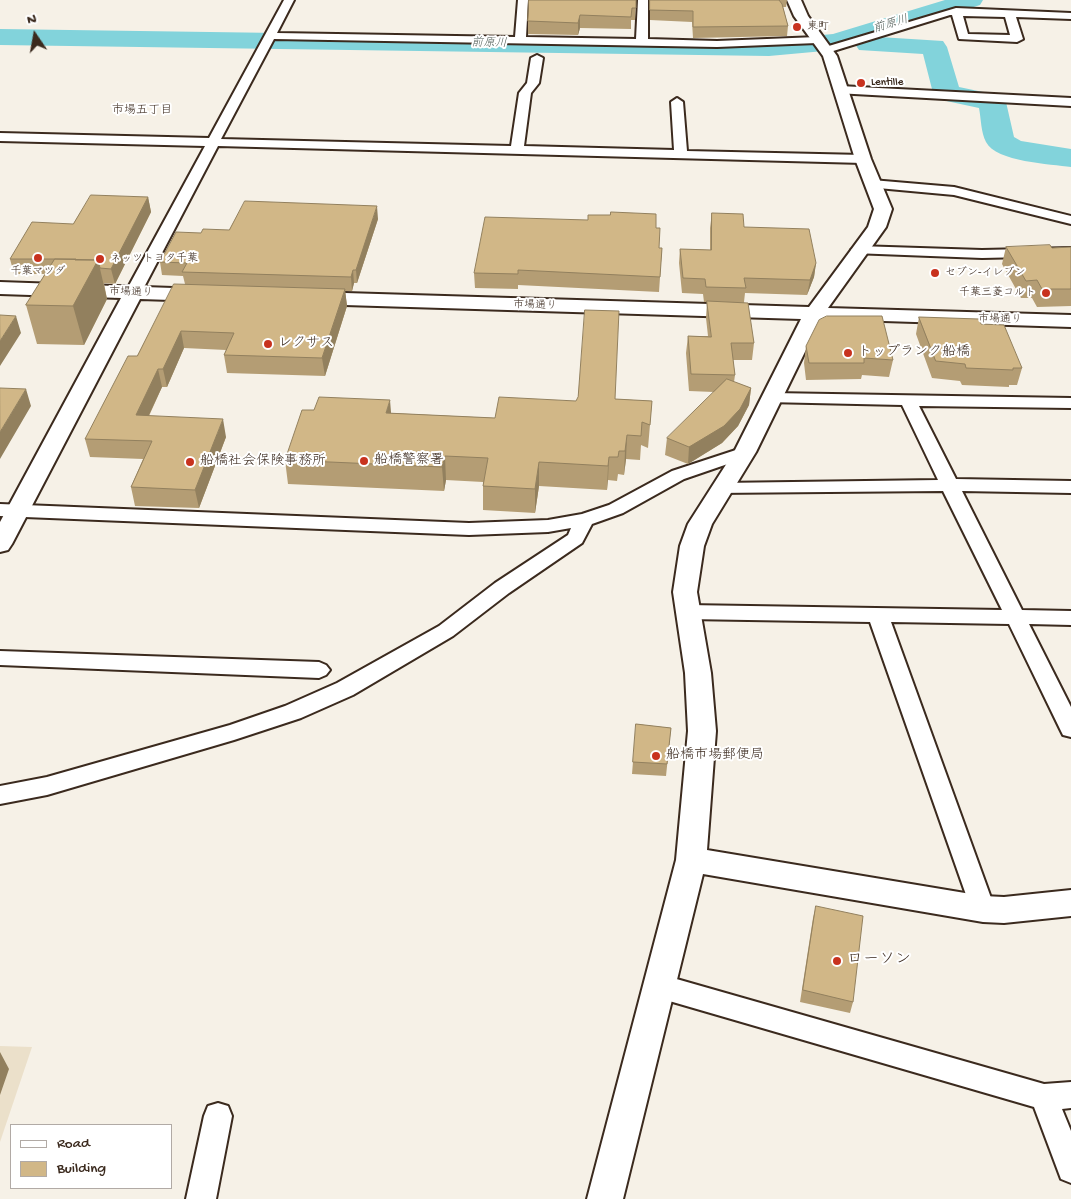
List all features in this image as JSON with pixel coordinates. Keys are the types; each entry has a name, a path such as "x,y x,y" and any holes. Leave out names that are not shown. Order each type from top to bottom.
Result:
{"street":[{"path":"0,544 9,510 133,293 211,143 289,0"},
{"path":"520,40 523,0"},
{"path":"642,44 643,0"},
{"path":"605,1199 691,860 702,731 698,673 687,612 687,571 692,546 700,524 720,489 745,452 813,315 876,227 883,209 863,159 830,56 821,45 794,0"},
{"path":"1005,13 1032,3"},
{"path":"268,40 520,40 642,44 821,45 935,14 956,12 1071,16"},
{"path":"956,12 963,37 1017,39 1005,13"},
{"path":"517,150 525,94 533,83 537,58"},
{"path":"840,90 1071,102"},
{"path":"677,102 680,155"},
{"path":"0,137 863,159"},
{"path":"872,184 954,191 1071,220"},
{"path":"858,250 982,254 1071,252"},
{"name":"市場通り","path":"0,288 219,296"},
{"name":"市場通り","path":"298,298 813,315 1071,321"},
{"path":"772,398 1071,403"},
{"path":"908,401 1071,729"},
{"path":"9,510 468,529 548,526 585,520 616,509 678,475 745,452"},
{"path":"720,489 949,485 1071,487"},
{"path":"0,795 47,786 234,732 293,712 346,689 446,631 502,588 575,539 585,520"},
{"path":"687,612 1071,618"},
{"path":"878,615 982,909"},
{"path":"0,658 319,670"},
{"path":"691,860 982,909 1004,910 1071,903"},
{"path":"659,986 1057,1096 1071,1169"},
{"path":"201,1199 218,1116"}],"shaded area":[{"path":"0,1046 32,1047 0,1142"}],"building":[{"path":"529,0 636,0 636,8 632,8 631,17 580,15 578,23 528,21"},
{"path":"650,0 779,0 782,4 788,26 693,27 693,11 650,10"},
{"path":"91,195 148,197 111,269 100,268 98,260 10,259 32,222 73,224"},
{"path":"245,201 377,206 356,270 353,270 351,277 182,272 187,263 160,262 176,232 201,233 203,229 229,230"},
{"path":"611,212 656,214 656,228 660,228 659,248 662,248 660,277 518,270 518,274 474,273 485,217 588,220 588,215 610,215"},
{"path":"712,213 743,214 744,227 809,229 816,263 810,280 744,278 746,288 706,287 705,279 683,278 680,249 711,250"},
{"path":"1050,245 1052,248 1071,247 1071,289 1042,289 1037,280 1026,281 1006,247"},
{"path":"55,259 98,260 73,306 26,305"},
{"path":"174,284 345,289 322,358 224,355 234,333 181,331 163,369 158,369 136,415 223,419 195,490 131,487 152,441 85,439 128,356 137,356"},
{"path":"707,301 748,303 754,343 731,343 735,375 691,374 688,336 711,337"},
{"path":"585,310 619,311 615,399 652,401 650,425 642,422 641,436 627,435 625,451 619,451 618,457 609,457 608,466 539,462 535,489 483,486 488,458 445,456 442,467 285,460 302,410 314,410 319,397 390,400 386,413 495,418 499,397 576,401 578,397"},
{"path":"0,315 16,316 0,341"},
{"path":"827,316 882,316 893,360 864,358 864,363 809,363 806,346 819,320"},
{"path":"919,317 979,319 981,324 1004,325 1022,368 1013,368 1013,370 966,368 965,364 936,361"},
{"path":"727,379 751,388 740,409 724,426 689,447 667,438"},
{"path":"0,388 26,389 0,432"},
{"path":"636,724 671,728 667,764 633,762"},
{"path":"816,906 863,916 853,1002 803,990"}],"waterway":[{"name":"前原川","path":"0,37 769,48 835,42 971,0"},
{"path":"868,44 934,47 947,93 992,102 1000,141 1013,149 1071,158"}],"place":[{"name":"東町","path":"797,27"},
{"name":"Lentille","path":"861,83"},
{"name":"千葉マツダ","path":"38,258"},
{"name":"ネッツトヨタ千葉","path":"100,259"},
{"name":"セブン-イレブン","path":"935,273"},
{"name":"千葉三菱コルト","path":"1046,293"},
{"name":"レクサス","path":"268,344"},
{"name":"トップランク船橋","path":"848,353"},
{"name":"船橋警察署","path":"364,461"},
{"name":"船橋社会保険事務所","path":"190,462"},
{"name":"船橋市場郵便局","path":"656,756"},
{"name":"ローソン","path":"837,961"}],"district":[{"name":"市場五丁目","path":"142,111"}]}
